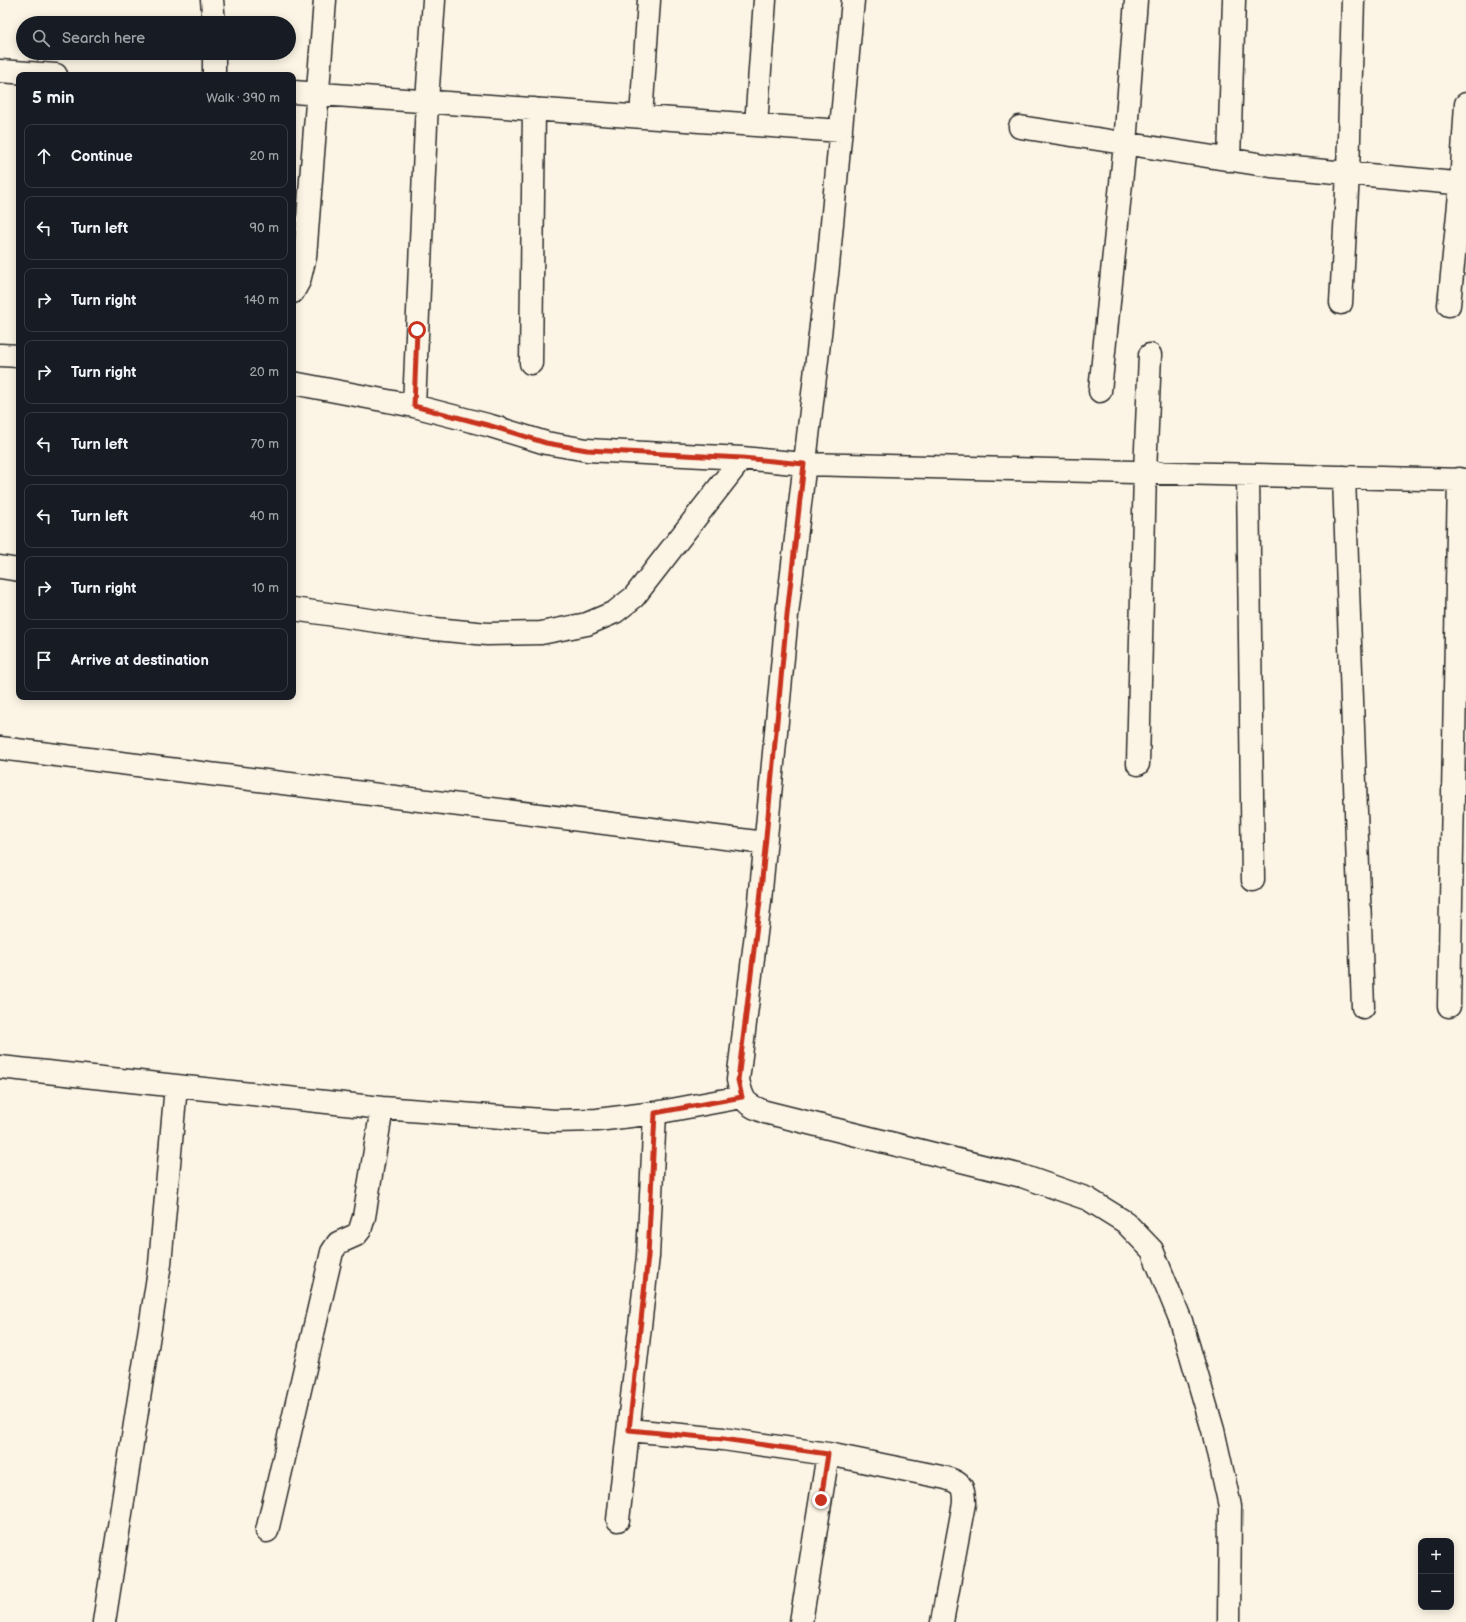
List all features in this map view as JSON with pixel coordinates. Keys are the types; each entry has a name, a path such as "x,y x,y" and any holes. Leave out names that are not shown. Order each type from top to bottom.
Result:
{"street":[{"path":"212,0 213,16"},
{"path":"296,286 299,281 305,257 325,0"},
{"path":"414,406 427,101 434,0"},
{"path":"641,117 650,0"},
{"path":"756,125 766,0"},
{"path":"853,0 828,266 787,615 759,909 738,1080 742,1097 751,1106 765,1112 1022,1176 1088,1199 1125,1222 1152,1250 1181,1321 1214,1430 1230,1506 1229,1622"},
{"path":"1100,391 1126,144 1136,0"},
{"path":"1229,160 1234,0"},
{"path":"1341,303 1348,173 1353,0"},
{"path":"214,60 214,72"},
{"path":"0,71 16,72"},
{"path":"296,92 841,131"},
{"path":"1449,305 1464,184 1466,104"},
{"path":"531,363 534,109"},
{"path":"1020,127 1271,166 1464,184"},
{"path":"0,355 16,356"},
{"path":"1138,764 1144,472 1150,355"},
{"path":"296,383 414,406 491,426 546,443 587,450 742,458 804,464 1463,480 1449,1006"},
{"path":"296,609 425,628 487,634 541,633 587,624 615,612 634,597 742,458"},
{"path":"1248,475 1253,880"},
{"path":"1344,477 1363,1007"},
{"path":"0,567 16,570"},
{"path":"0,748 765,843"},
{"path":"0,1067 382,1108 554,1121 597,1120 655,1113 742,1097"},
{"path":"104,1622 160,1264 176,1086"},
{"path":"267,1530 332,1252 338,1243 356,1235 360,1230 364,1217 382,1108"},
{"path":"618,1520 648,1256 655,1113"},
{"path":"629,1430 723,1439 828,1454 946,1478 957,1482 964,1490 964,1503 942,1622"},
{"path":"801,1622 828,1454"}],"route":[{"path":"417,330 414,406 491,426 546,443 587,450 742,458 804,464 787,615 760,901 738,1080 742,1097 655,1113 648,1256 629,1430 723,1439 828,1454 821,1500"}]}
